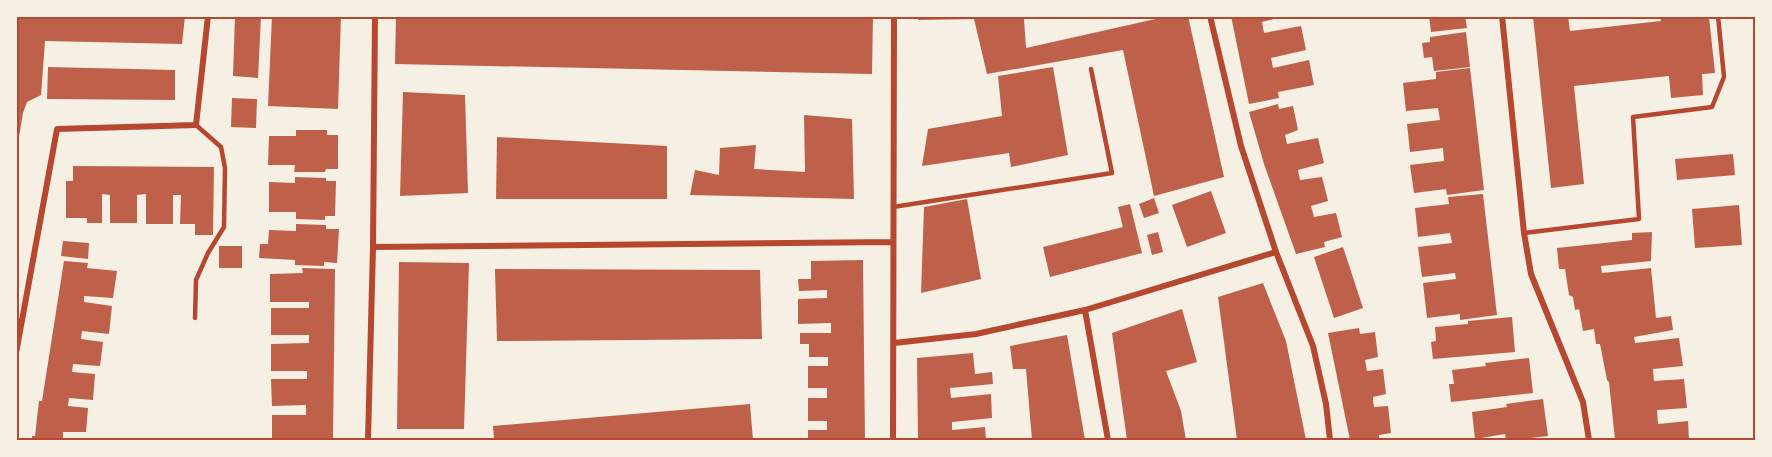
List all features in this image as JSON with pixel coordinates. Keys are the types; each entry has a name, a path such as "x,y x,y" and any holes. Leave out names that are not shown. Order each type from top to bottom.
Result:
{"street":[{"path":"16,353 57,129 196,125 208,16"},
{"path":"368,441 373,247 375,16"},
{"path":"893,441 894,16"},
{"path":"1210,16 1241,146 1276,252 1313,346 1326,404 1330,441"},
{"path":"1502,16 1524,232 1531,274 1583,402 1589,441"},
{"path":"373,247 892,242"},
{"path":"894,343 976,334 1085,310 1276,252"},
{"path":"1085,310 1108,441"}],"lane":[{"path":"1524,232 1639,219 1633,117 1713,107 1724,77 1718,16"},
{"path":"892,207 1112,173 1090,69"},
{"path":"195,318 196,280 208,253 224,227 225,168 221,147 196,125"}],"building":[{"path":"16,16 185,16 182,44 45,41 41,95 27,102 18,143"},
{"path":"235,16 261,16 258,78 233,76"},
{"path":"272,16 341,16 338,109 268,106"},
{"path":"396,16 873,16 872,74 395,64"},
{"path":"918,16 1029,16 1024,19 1026,48 1169,16 1188,16 1224,177 1154,196 1123,50 987,74 974,19 918,20"},
{"path":"1231,16 1285,16 1262,22 1264,33 1301,26 1306,50 1271,58 1273,68 1309,60 1314,85 1278,92 1279,98 1249,104"},
{"path":"1429,16 1465,16 1467,28 1431,32"},
{"path":"1533,16 1568,16 1570,31 1661,21 1660,16 1709,17 1715,73 1702,74 1703,95 1671,98 1669,76 1574,86 1584,184 1551,188"},
{"path":"1466,32 1470,67 1434,71 1432,57 1424,58 1422,43 1430,42 1430,37"},
{"path":"48,67 175,70 175,100 47,99"},
{"path":"1053,67 1068,155 1011,167 1009,153 922,166 928,129 1002,116 998,76"},
{"path":"1470,68 1484,190 1447,195 1446,189 1414,193 1410,165 1444,161 1443,148 1410,152 1407,124 1440,120 1438,108 1406,111 1403,83 1436,79 1436,72"},
{"path":"403,92 465,95 468,193 400,196"},
{"path":"232,98 257,99 256,128 231,127"},
{"path":"1278,104 1279,109 1293,106 1298,130 1285,135 1287,144 1318,138 1324,163 1298,170 1300,180 1322,177 1328,201 1311,206 1314,217 1336,213 1342,237 1324,242 1325,247 1296,254 1264,164 1249,112"},
{"path":"804,115 852,119 854,199 690,195 695,170 719,175 720,148 756,145 754,169 805,172"},
{"path":"296,130 327,130 327,135 338,135 338,169 326,169 325,172 294,172 295,165 268,165 269,136 296,136"},
{"path":"497,137 667,146 667,199 496,199"},
{"path":"1733,154 1735,175 1677,180 1675,159"},
{"path":"73,166 214,167 213,235 195,235 195,224 180,224 181,195 173,195 173,224 146,224 146,194 137,195 137,223 110,223 110,195 102,194 102,223 87,223 87,218 66,218 66,181 73,181"},
{"path":"295,177 326,178 326,181 336,181 335,216 325,216 325,220 296,219 296,212 269,212 269,182 295,183"},
{"path":"1211,191 1226,233 1187,247 1172,205"},
{"path":"1483,194 1497,315 1460,320 1460,314 1427,318 1423,283 1456,279 1455,273 1422,277 1418,247 1452,243 1450,233 1418,237 1415,208 1449,204 1448,197"},
{"path":"1154,198 1159,213 1144,218 1139,204"},
{"path":"967,199 981,279 921,293 924,207"},
{"path":"1130,204 1142,253 1050,277 1043,247 1123,227 1118,207"},
{"path":"1739,205 1742,245 1695,248 1692,209"},
{"path":"296,224 326,225 326,229 339,229 337,263 324,262 324,266 295,265 295,260 259,258 260,244 268,244 269,230 296,231"},
{"path":"1158,232 1163,252 1152,255 1147,235"},
{"path":"1652,232 1651,261 1601,266 1602,273 1651,268 1656,318 1671,316 1673,330 1634,337 1635,343 1679,338 1683,366 1653,369 1654,381 1684,379 1687,408 1657,410 1658,424 1688,421 1689,440 1615,440 1609,382 1600,344 1596,344 1594,329 1583,331 1579,309 1575,310 1573,297 1569,295 1565,269 1559,269 1557,248 1632,240 1632,233"},
{"path":"63,241 89,243 88,259 61,256"},
{"path":"219,246 242,246 242,268 219,268"},
{"path":"1343,247 1363,308 1334,318 1314,257"},
{"path":"863,260 865,440 808,440 808,430 827,430 827,421 808,421 808,398 827,398 827,388 808,388 808,366 828,366 828,357 809,357 809,344 800,344 800,333 831,333 831,323 798,324 798,299 827,298 827,290 799,291 798,279 811,279 811,261"},
{"path":"64,261 88,263 87,268 117,271 113,298 84,296 84,302 112,306 109,334 82,331 81,339 103,342 100,366 73,364 72,372 95,374 93,400 69,398 68,406 88,408 86,432 63,432 63,440 32,440 32,436 35,436 39,401 42,401"},
{"path":"399,262 469,263 464,429 397,429"},
{"path":"302,268 335,269 333,440 272,440 272,415 306,415 306,405 272,406 271,379 307,379 307,371 271,371 271,344 309,343 309,335 271,335 271,308 309,308 309,302 270,302 270,274 303,273"},
{"path":"495,269 760,270 762,339 497,341"},
{"path":"1263,283 1286,341 1306,440 1237,440 1218,297"},
{"path":"1182,309 1197,362 1166,371 1181,411 1186,440 1127,440 1112,333"},
{"path":"1512,317 1515,352 1433,359 1431,342 1436,341 1435,327"},
{"path":"1359,328 1360,334 1375,332 1378,357 1365,360 1367,371 1383,369 1386,394 1373,397 1373,401 1374,407 1388,406 1391,433 1379,435 1379,440 1350,440 1328,333"},
{"path":"1067,335 1085,440 1032,440 1026,369 1013,369 1010,346"},
{"path":"973,353 975,374 992,372 993,384 950,388 951,398 991,394 992,418 952,422 952,430 985,427 986,440 918,440 917,358"},
{"path":"1529,358 1533,393 1451,402 1449,384 1454,384 1452,370 1486,366 1485,363"},
{"path":"1543,399 1548,436 1506,440 1505,434 1475,439 1472,412"},
{"path":"750,404 753,440 494,440 493,426"}]}
